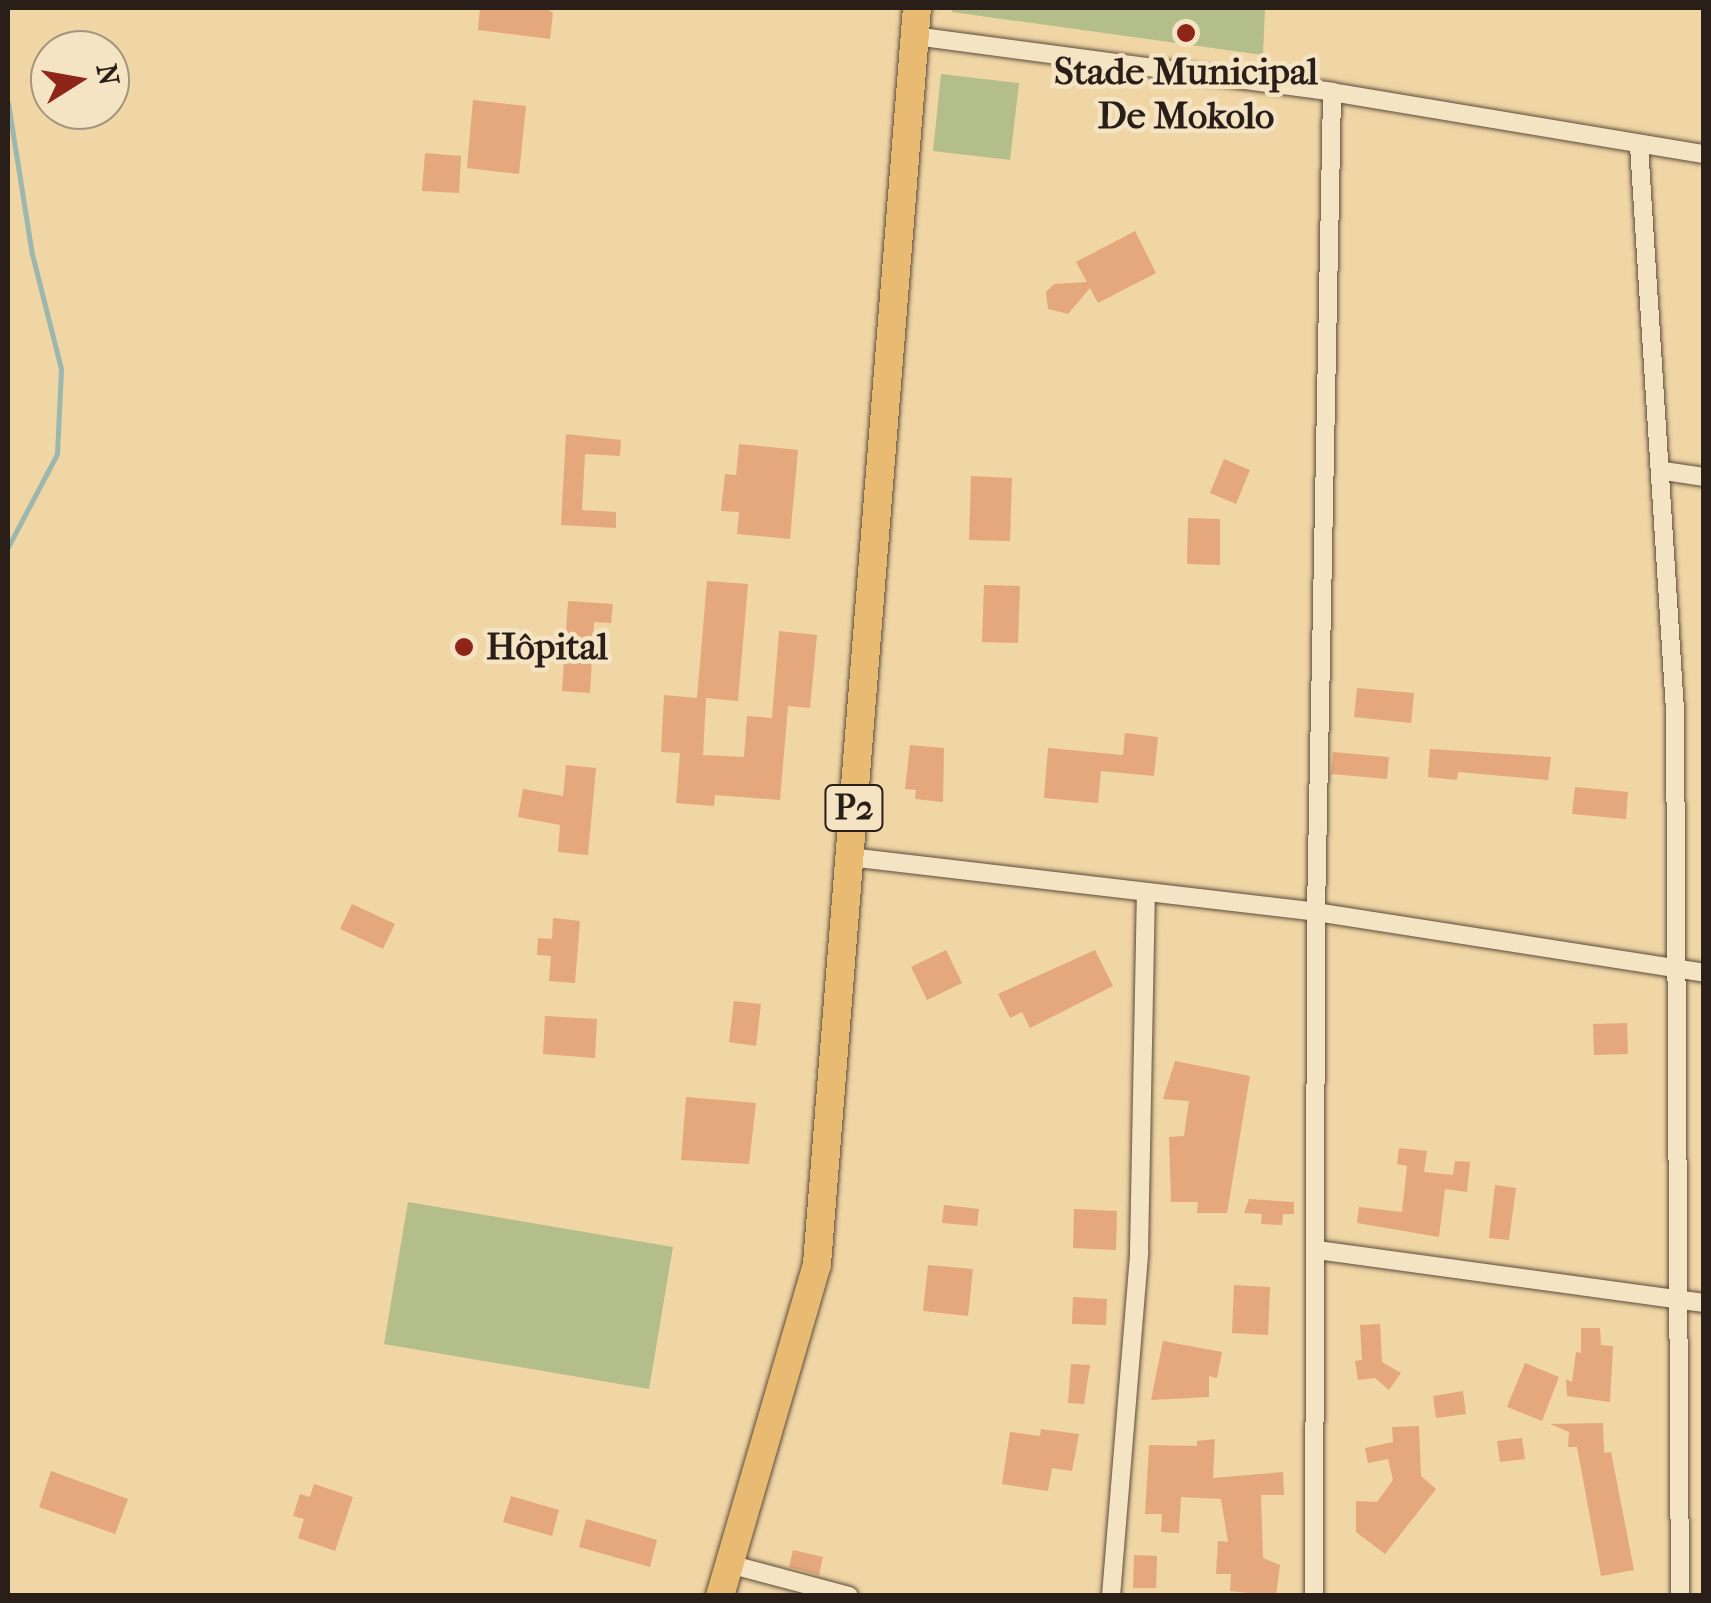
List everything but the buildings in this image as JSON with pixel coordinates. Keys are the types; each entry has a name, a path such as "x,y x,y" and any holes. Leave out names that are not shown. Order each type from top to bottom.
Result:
{"main road":[{"name":"P2","path":"720,1596 817,1264 918,8"}],"street":[{"path":"915,36 1332,92 1704,154"},
{"path":"1314,1596 1316,912 1332,92"},
{"path":"1639,146 1664,471 1675,710 1671,970 1680,1596"},
{"path":"1664,471 1704,477"},
{"path":"850,857 1316,912 1704,974"},
{"path":"1112,1596 1139,1252 1146,892"},
{"path":"1317,1250 1678,1295 1704,1303"},
{"path":"729,1564 849,1596"}],"green space":[{"name":"Stade Municipal De Mokolo","path":"952,8 1265,8 1263,55 952,12"},
{"path":"941,74 1019,83 1010,160 933,151"},
{"path":"408,1202 673,1247 649,1389 384,1344"}],"waterway":[{"path":"8,103 32,254 61,369 57,454 8,547"}],"place":[{"name":"Stade Municipal De Mokolo","path":"1186,33"},
{"name":"Hôpital","path":"464,647"}]}
